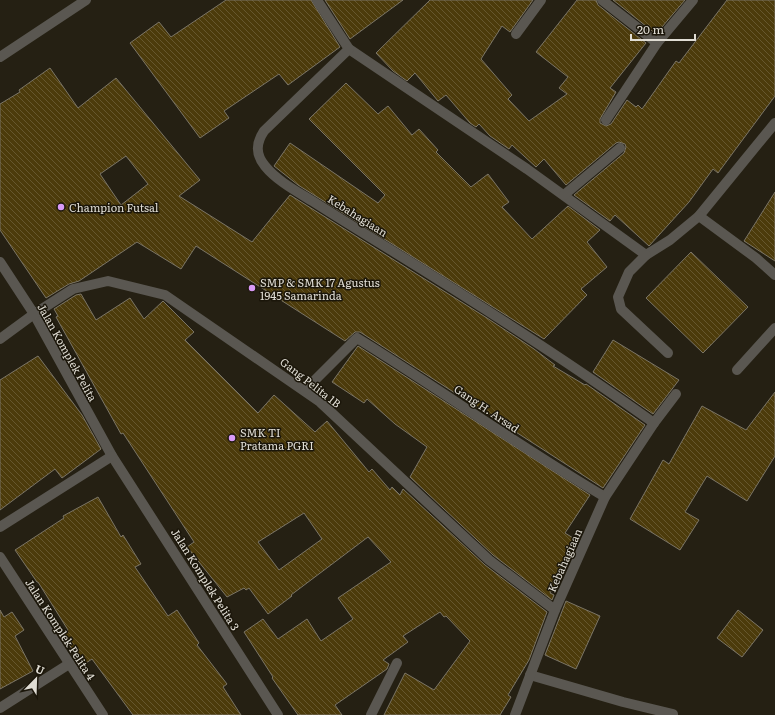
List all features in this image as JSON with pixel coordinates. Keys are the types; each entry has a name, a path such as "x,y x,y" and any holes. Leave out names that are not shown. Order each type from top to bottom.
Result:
{"street":[{"path":"0,57 86,0"},
{"path":"317,0 349,49 564,195 646,255"},
{"path":"516,34 541,0"},
{"path":"602,0 657,43"},
{"path":"606,120 657,43 693,0"},
{"name":"Kebahagiaan","path":"349,49 264,131 257,140 260,160 266,168 290,187 572,366 654,423"},
{"path":"668,353 621,309 618,297 629,272 646,255 670,240 699,216 775,123"},
{"path":"564,195 620,148"},
{"path":"699,216 756,258 775,275"},
{"name":"Jalan Komplek Pelita","path":"0,262 34,314 112,456"},
{"name":"Gang Pelita 1B","path":"0,339 34,314 73,289 108,280 165,295 305,390 320,402 489,560 555,610"},
{"path":"737,370 775,328"},
{"name":"Gang H. Arsad","path":"305,390 357,338 420,377 542,460 605,497"},
{"name":"Kebahagiaan","path":"515,715 555,610 605,497 654,423 676,394"},
{"path":"0,527 112,456"},
{"name":"Jalan Komplek Pelita 3","path":"112,456 278,715"},
{"name":"Jalan Komplek Pelita 4","path":"0,557 103,715"},
{"path":"371,715 397,663"},
{"path":"0,708 69,664"},
{"path":"530,675 623,702 673,714"}],"building":[{"path":"226,0 311,0 340,47 288,85 279,74 224,111 229,118 200,138 130,43 159,22 171,37"},
{"path":"325,0 403,0 350,39"},
{"path":"430,0 533,0 510,32 502,26 481,59 512,95 508,99 529,121 567,94 559,88 568,77 536,52 577,0 596,0 598,5 646,43 610,88 616,92 600,119 600,123 606,126 611,124 627,100 636,107 638,105 642,109 676,61 679,63 727,0 775,0 775,96 718,173 713,169 689,202 649,246 615,215 610,221 574,195 624,153 626,147 625,144 619,142 616,143 566,185 544,159 536,167 512,145 509,149 490,136 479,124 476,127 470,123 446,95 438,101 415,73 407,81 393,71 376,53"},
{"path":"613,0 685,0 656,34"},
{"path":"50,68 78,108 116,78 200,180 179,196 252,242 290,195 487,318 534,349 555,365 553,366 585,385 586,384 645,425 603,488 360,332 355,332 345,341 196,246 181,269 137,242 79,281 69,284 46,298 0,230 0,104 20,92 19,90","holes":["126,156 148,184 121,205 100,174"]},
{"path":"346,83 378,114 388,106 412,135 419,129 438,150 436,152 471,187 488,174 509,202 502,207 532,239 568,206 600,230 587,242 607,267 581,289 587,295 544,339 298,185 274,166 290,143 378,203 385,195 309,119"},
{"path":"775,192 775,261 744,241"},
{"path":"691,252 748,307 703,353 646,298"},
{"path":"81,294 96,320 130,298 144,319 163,301 194,332 185,340 258,413 274,395 315,432 327,421 369,472 372,469 390,490 392,487 400,495 403,489 485,565 547,612 529,660 508,695 511,697 500,715 384,715 405,673 434,690 470,641 446,616 444,617 440,612 403,636 408,642 383,660 389,664 387,669 335,705 342,715 298,715 272,678 273,677 244,632 263,619 278,639 307,619 321,641 353,619 338,598 391,562 368,537 268,614 249,588 246,590 244,588 227,597 187,547 194,542 123,433 121,434 56,317 58,316 54,309 76,295","holes":["304,513 322,539 279,570 258,542"]},
{"path":"613,340 679,380 653,414 593,372"},
{"path":"358,346 590,495 565,533 578,541 568,564 550,593 554,595 552,600 493,555 410,477 427,447 395,424 367,399 364,403 332,382"},
{"path":"38,356 82,415 101,449 62,478 55,469 0,510 0,380"},
{"path":"775,392 775,456 747,501 707,476 685,512 699,520 680,550 630,519 663,460 669,464 702,406 746,430"},
{"path":"98,497 121,537 123,535 141,564 135,567 168,616 177,610 199,643 197,645 227,684 223,687 241,715 133,715 92,659 83,665 62,634 68,630 38,582 15,550 64,518 63,516"},
{"path":"566,601 600,616 576,669 545,655"},
{"path":"0,610 4,617 12,612 24,630 15,636 33,671 0,689"},
{"path":"738,610 763,630 742,657 717,638"}],"place":[{"name":"Champion Futsal","path":"61,207"},
{"name":"SMP & SMK 17 Agustus 1945 Samarinda","path":"252,288"},
{"name":"SMK TI Pratama PGRI","path":"232,438"}]}
